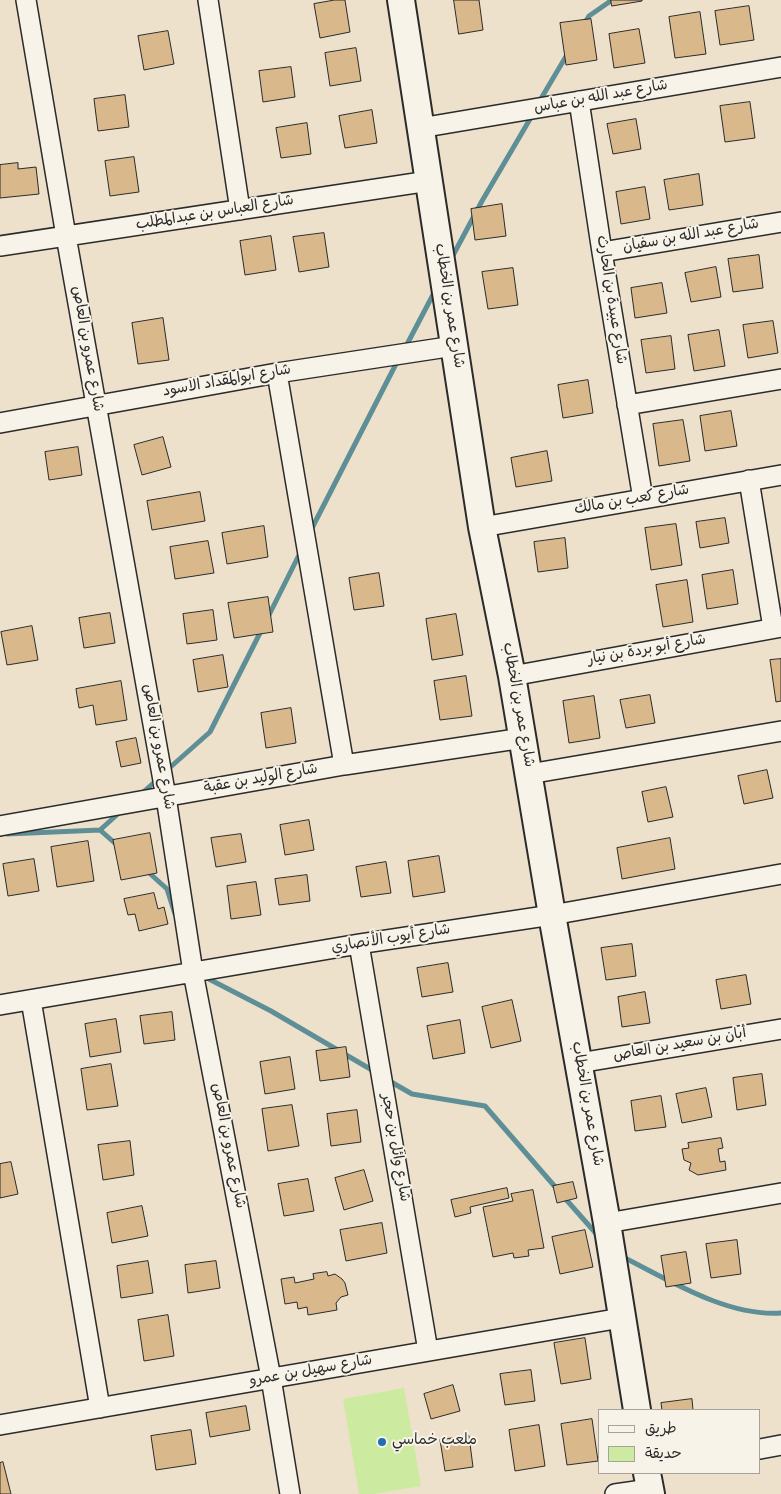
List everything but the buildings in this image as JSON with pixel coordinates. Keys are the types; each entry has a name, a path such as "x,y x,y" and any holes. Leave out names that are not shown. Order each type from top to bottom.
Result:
{"street":[{"name":"شارع عمرو بن العاص","path":"26,0 166,798 193,972 271,1378 290,1494"},
{"path":"208,0 240,210"},
{"name":"شارع عمر بن الخطاب","path":"401,0 482,527 523,738 552,915 607,1224 637,1409"},
{"name":"شارع عبد الله بن عباس","path":"420,128 781,67"},
{"name":"شارع عبيدة بن الحارث","path":"580,101 602,252 643,499"},
{"name":"شارع العباس بن عبدالمطلب","path":"0,246 429,181"},
{"name":"شارع عبد الله بن سفيان","path":"602,252 781,222"},
{"name":"شارع ابوالمقداد الاسود","path":"0,423 277,373 454,346"},
{"path":"277,373 344,765"},
{"path":"627,405 781,379"},
{"name":"شارع كعب بن مالك","path":"482,527 781,475"},
{"path":"749,480 777,627"},
{"name":"شارع أبو بردة بن نيار","path":"512,676 777,627"},
{"path":"529,774 781,730"},
{"name":"شارع الوليد بن عقبة","path":"0,826 344,765 523,738"},
{"name":"شارع أيوب الأنصاري","path":"0,1005 359,944 552,915 781,874"},
{"name":"شارع وائل بن حجر","path":"359,944 428,1351"},
{"path":"31,1000 100,1408"},
{"name":"أبان بن سعيد بن العاص","path":"579,1063 781,1029"},
{"path":"607,1224 781,1193"},
{"name":"شارع سهيل بن عمرو","path":"0,1425 621,1318"},
{"path":"761,1449 781,1445"},
{"path":"615,1494 650,1485"}],"green space":[{"name":"ملعب خماسي","path":"404,1388 421,1486 374,1494 359,1494 343,1399"}],"waterway":[{"path":"584,24 589,16 612,0"},
{"path":"539,102 568,53"},
{"path":"450,261 482,201 533,114"},
{"path":"404,350 436,289"},
{"path":"310,532 398,360"},
{"path":"268,617 301,551"},
{"path":"166,771 210,732 262,629"},
{"path":"140,795 158,779"},
{"path":"100,830 120,812"},
{"path":"7,834 100,830 117,845"},
{"path":"146,870 167,889 175,914"},
{"path":"203,976 271,1011 377,1073"},
{"path":"386,1079 412,1094 485,1106 557,1189"},
{"path":"563,1196 600,1238"},
{"path":"621,1256 678,1286 719,1303 761,1313 781,1313"}],"place":[{"name":"ملعب خماسي","path":"382,1442"}]}
